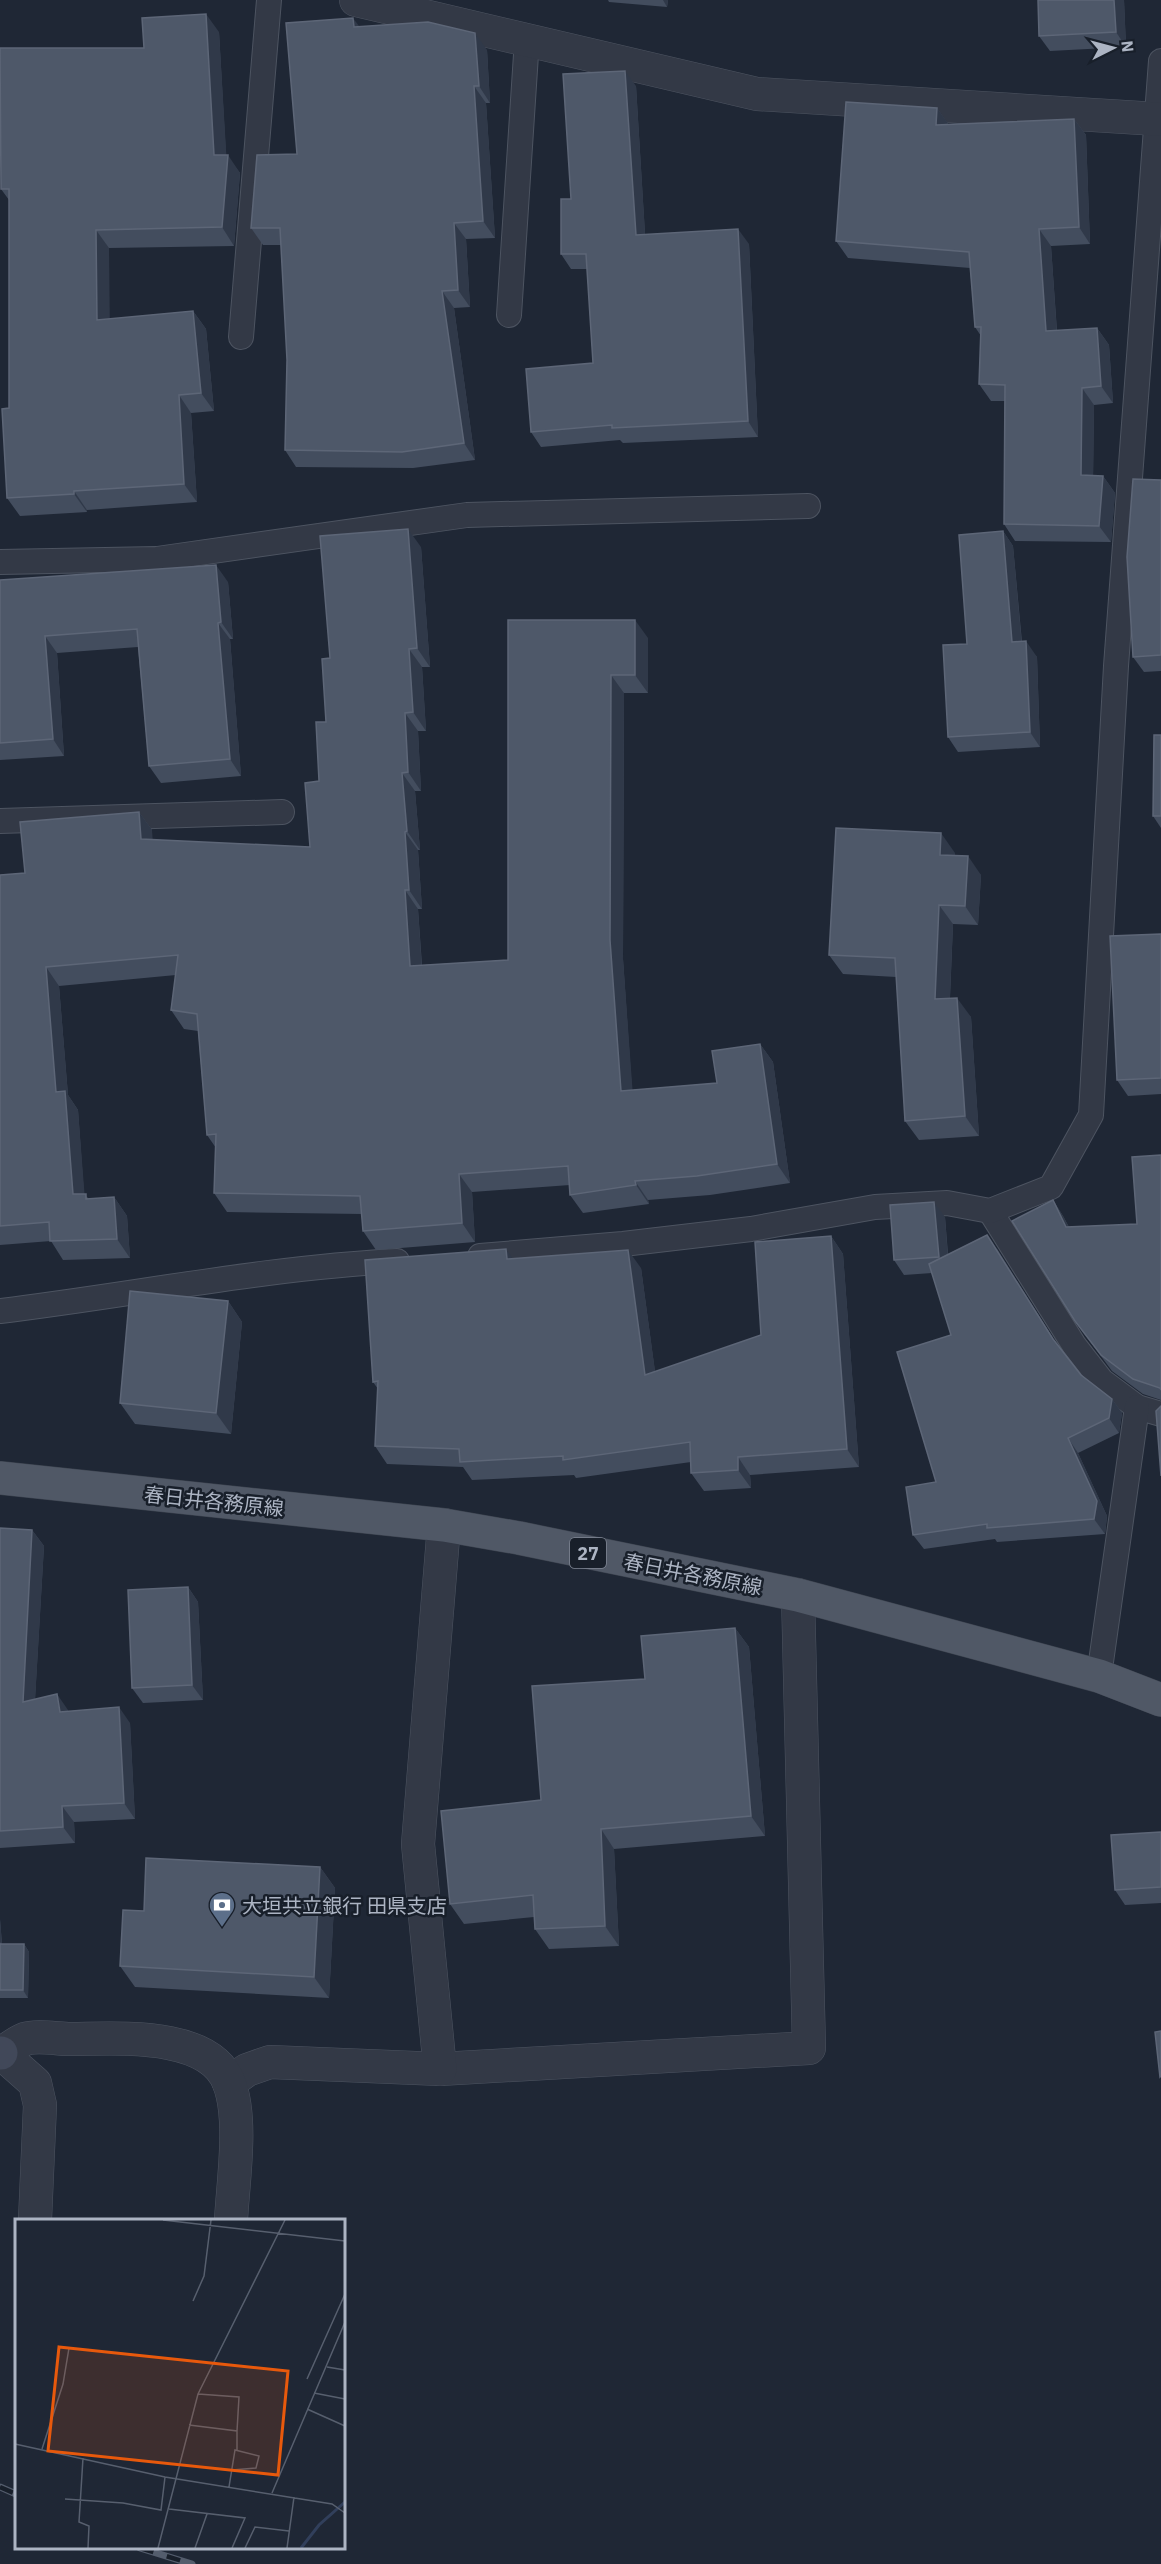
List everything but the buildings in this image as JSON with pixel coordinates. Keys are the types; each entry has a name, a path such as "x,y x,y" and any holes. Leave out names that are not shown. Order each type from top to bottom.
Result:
{"main road":[{"name":"春日井各務原線","path":"0,1478 444,1526 798,1595 1099,1676 1161,1700"}],"street":[{"path":"356,0 408,5 527,39 757,94 1157,119"},
{"path":"440,2069 418,1844 444,1526"},
{"path":"229,2083 247,2070 270,2062 440,2069 809,2048 798,1595"},
{"path":"35,2219 40,2104 35,2083 1,2053 27,2038 130,2037 172,2044 200,2054 217,2062 229,2083 236,2118 231,2219"}],"lane":[{"path":"241,338 269,0"},
{"path":"509,315 527,39"},
{"path":"455,1258 623,1244 705,1234 875,1207 947,1203 990,1211 1051,1187 1091,1115 1116,666 1161,61"},
{"path":"0,562 157,559 467,515 808,506"},
{"path":"0,821 282,812"},
{"path":"990,1211 1074,1345 1102,1381 1137,1407 1161,1414"},
{"path":"0,1311 90,1300 249,1274 421,1259"},
{"path":"1099,1676 1137,1407"}],"railway":[{"path":"0,2487 15,2494"},
{"path":"143,2549 192,2564"}],"place":[{"name":"大垣共立銀行 田県支店","path":"222,1928"}]}
